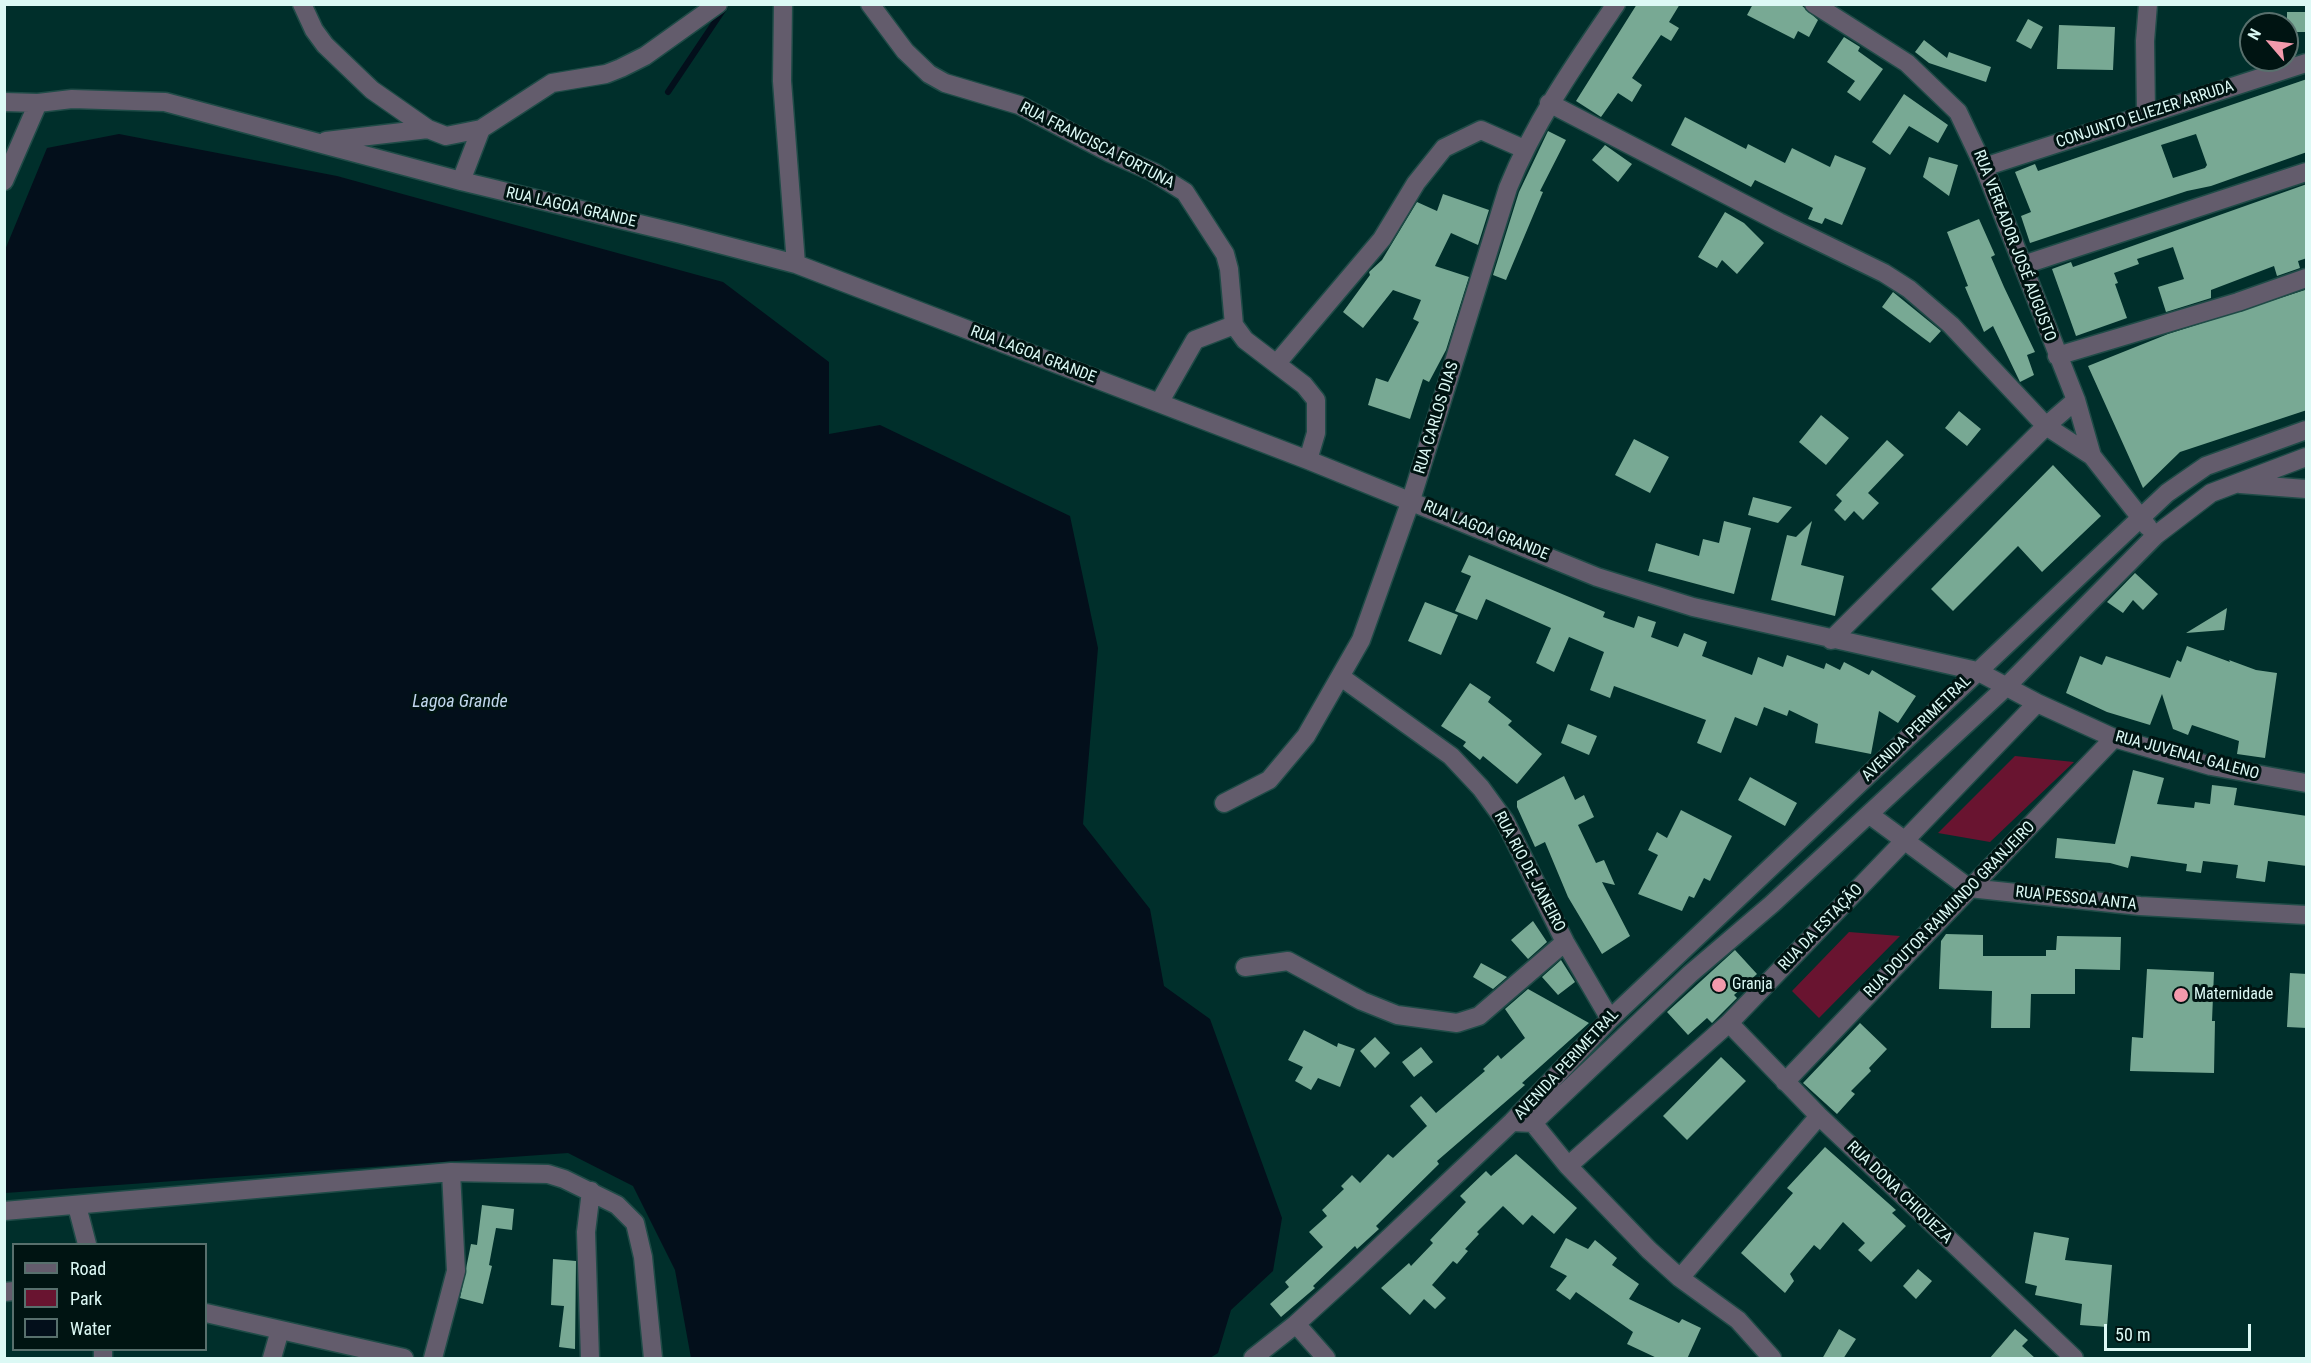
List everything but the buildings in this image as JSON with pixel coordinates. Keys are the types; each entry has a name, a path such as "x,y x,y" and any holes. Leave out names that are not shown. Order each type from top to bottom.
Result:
{"street":[{"path":"302,4 314,30 325,45 372,90 428,129 447,136 482,129 552,83 606,75 645,56 718,4"},
{"name":"RUA FRANCISCA FORTUNA","path":"870,4 905,51 929,74 945,83 1019,105 1110,153 1154,172 1185,192 1225,254 1229,268 1234,325"},
{"name":"RUA CARLOS DIAS","path":"1224,803 1269,780 1306,736 1361,640 1412,500 1508,188 1524,149 1549,103 1616,4"},
{"name":"RUA VEREADOR JOSÉ AUGUSTO","path":"1814,4 1907,63 1958,112 1983,167 2076,400 2092,456 2140,519 2156,535"},
{"path":"2146,114 2145,41 2148,4"},
{"path":"789,7 783,81 796,264"},
{"name":"CONJUNTO ELIEZER ARRUDA","path":"1983,167 2307,63"},
{"name":"RUA LAGOA GRANDE","path":"4,102 38,103 72,99 165,102 461,181 796,264 1412,500 1597,577 1693,607 1831,640 1977,671 2037,703"},
{"path":"4,181 38,103"},
{"path":"1549,103 1884,273 1909,289 1951,325 2046,426 2092,456"},
{"path":"316,142 428,129"},
{"path":"461,181 482,129"},
{"path":"1277,363 1382,239 1416,183 1444,148 1481,130 1524,149"},
{"path":"2023,265 2307,172"},
{"path":"2057,356 2238,302 2307,278"},
{"path":"1159,403 1195,339 1234,325 1245,340 1304,385 1316,400 1316,433 1308,460"},
{"path":"1831,640 2046,426 2076,400"},
{"name":"AVENIDA PERIMETRAL","path":"1512,1122 1610,1018 2167,493 2206,466 2307,430"},
{"name":"AVENIDA PERIMETRAL","path":"1512,1122 1533,1123 1690,974 1772,904 1870,815 2006,687 2156,535 2211,494 2234,483 2307,457"},
{"path":"2234,483 2307,489"},
{"name":"RUA RIO DE JANEIRO","path":"1341,677 1451,756 1481,788 1505,821 1565,942 1610,1018"},
{"name":"RUA JUVENAL GALENO","path":"2037,703 2114,738 2211,766 2307,783"},
{"name":"RUA DA ESTAÇÃO","path":"1568,1166 1729,1023 1907,841 2037,703"},
{"name":"RUA DOUTOR RAIMUNDO GRANJEIRO","path":"1785,1082 2114,738"},
{"path":"1870,815 1969,888"},
{"name":"RUA PESSOA ANTA","path":"1969,888 2140,906 2307,915"},
{"path":"1245,967 1288,961 1303,967 1362,1001 1397,1015 1457,1023 1479,1016 1565,942"},
{"path":"1676,957 1690,974"},
{"name":"RUA DONA CHIQUEZA","path":"1729,1023 1819,1116 2074,1359"},
{"path":"1680,1278 1819,1116"},
{"path":"1253,1359 1296,1324 1512,1122"},
{"path":"1533,1123 1568,1166 1680,1278 1738,1320 1772,1359"},
{"path":"433,1359 456,1271 451,1172"},
{"path":"4,1211 451,1172 548,1174 617,1204 634,1223 643,1257 652,1359"},
{"path":"590,1359 586,1232 591,1191"},
{"path":"77,1206 86,1243"},
{"path":"207,1313 404,1359"},
{"path":"1296,1324 1326,1359"},
{"path":"272,1359 280,1330"}],"green space":[{"path":"2015,756 2074,762 1990,842 1938,833"},
{"path":"1849,932 1900,936 1819,1018 1792,991"}],"water":[{"name":"Lagoa Grande","path":"119,134 337,176 723,282 829,362 829,434 880,425 1070,516 1098,648 1083,824 1150,909 1164,986 1210,1019 1282,1218 1273,1271 1231,1310 1218,1353 1210,1358 691,1358 675,1270 633,1186 568,1153 5,1193 5,250 47,148"}],"waterway":[{"path":"668,92 725,7"}],"place":[{"name":"Granja","path":"1719,985"},
{"name":"Maternidade","path":"2181,995"}]}
